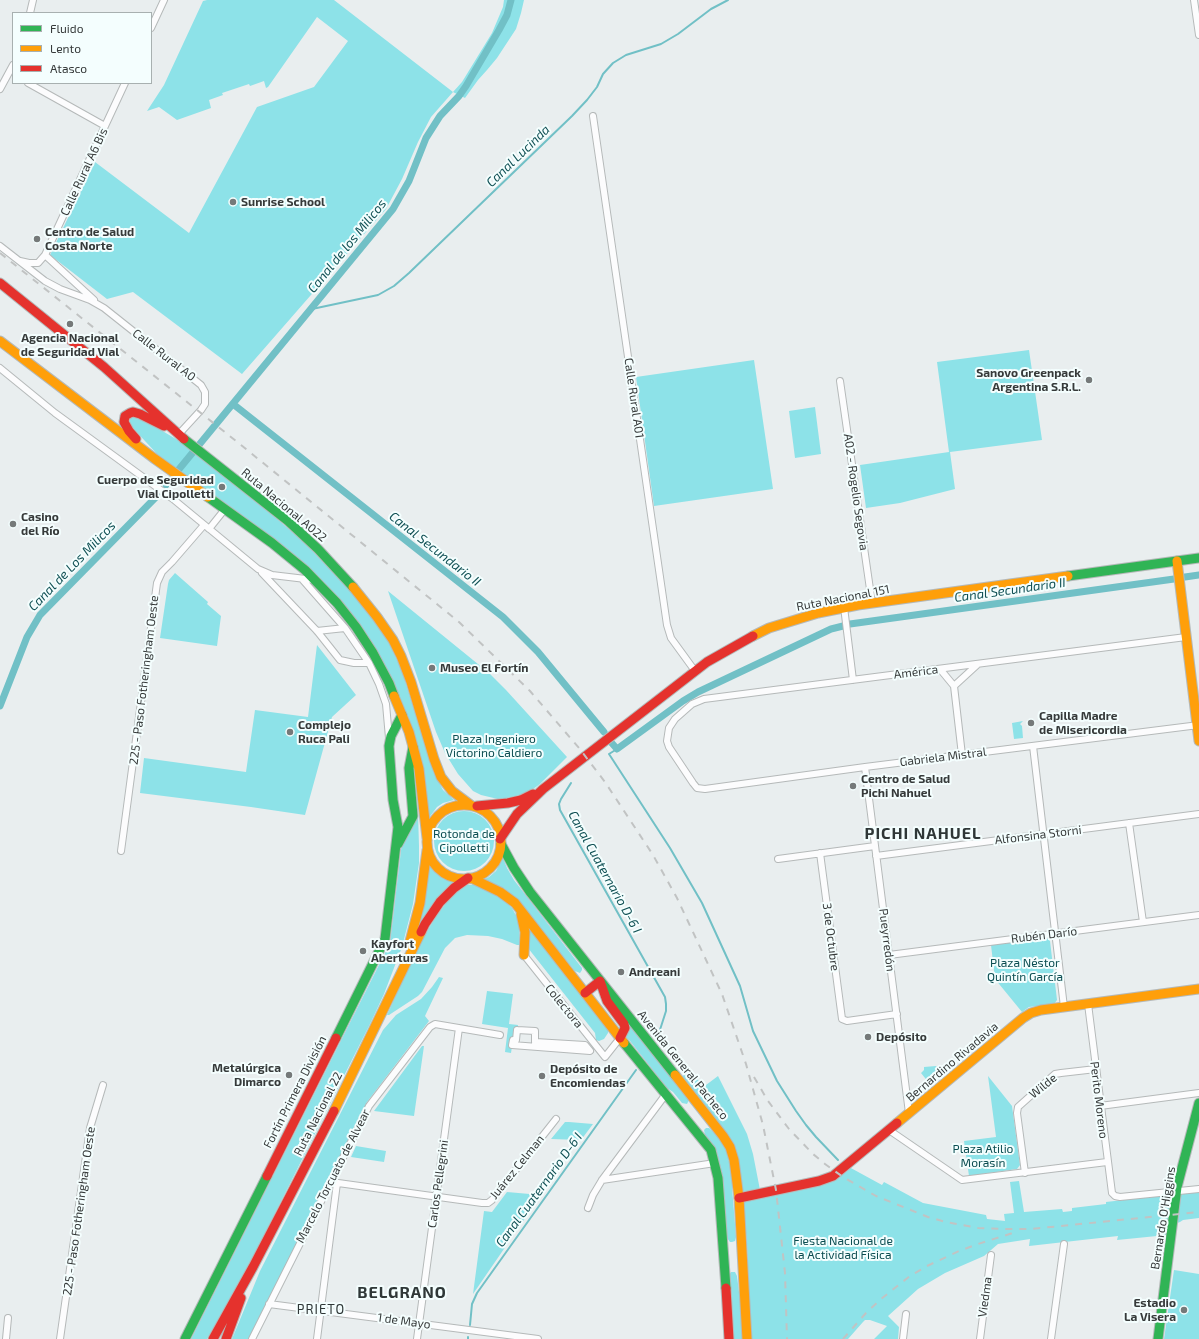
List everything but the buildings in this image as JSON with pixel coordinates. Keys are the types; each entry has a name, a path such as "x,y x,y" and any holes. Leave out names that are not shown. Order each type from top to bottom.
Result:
{"main road":[{"name":"Ruta Nacional A022","path":"0,283 104,367 182,436 303,534 345,577 377,617 393,640 406,669 441,777 452,791 474,806"},
{"path":"0,341 155,459 278,548 316,580 346,614 365,640 389,683 413,745 421,781 427,841 428,851 434,863 443,872 455,877 470,878 478,876 489,868 497,857 500,842 499,830 492,818 487,813 474,806 458,805 445,810 431,824 427,841"},
{"path":"155,459 127,428 124,419 127,414 133,412 137,413 182,436"},
{"name":"Ruta Nacional 151","path":"474,806 502,805 515,802 526,798 543,788 695,671 732,646 769,628 805,616 872,603 1199,558"},
{"path":"1177,561 1199,741"},
{"name":"Fortín Primera División","path":"185,1339 383,944 386,934 398,827 393,800 389,751 390,740 402,715"},
{"name":"Fortín Primera División","path":"396,846 409,825 414,811 409,768 413,745"},
{"name":"Ruta Nacional 151","path":"500,842 517,814 543,788"},
{"path":"396,814 403,817 408,817 414,811"},
{"name":"Ruta Nacional 22","path":"402,971 420,903 426,866 427,841"},
{"name":"Avenida General Pacheco","path":"500,842 524,884 723,1136 730,1147 734,1160 739,1198 747,1339"},
{"path":"470,878 500,892 515,903 620,1038 711,1150 715,1163 724,1259 729,1339"},
{"name":"Ruta Nacional 22","path":"213,1339 253,1267 354,1071 425,924 434,909 447,894 470,878"},
{"path":"515,903 522,917 524,927 524,955"},
{"path":"585,993 600,981 607,1001 624,1024 625,1028 620,1038"},
{"name":"Bernardino Rivadavia","path":"739,1198 828,1178 837,1173 1027,1015 1036,1011 1199,989"},
{"name":"Bernardo O'Higgins","path":"1158,1339 1177,1191 1199,1103"},
{"path":"689,1122 702,1110"},
{"path":"724,1259 742,1258"},
{"name":"Ruta Nacional 22","path":"226,1339 253,1267"}],"street":[{"path":"30,12 33,0"},
{"path":"152,26 164,0"},
{"path":"1194,0 1199,35"},
{"path":"0,89 11,73"},
{"path":"30,84 105,126"},
{"name":"Calle Rural A6 Bis","path":"45,255 126,84"},
{"name":"Calle Rural A01","path":"593,116 667,626 671,638 695,671"},
{"name":"Calle Rural A0","path":"0,246 38,277 52,285 97,304"},
{"path":"18,261 38,263 45,255"},
{"name":"Calle Rural A0","path":"45,255 97,304 204,388 206,396 203,407 182,436"},
{"path":"0,368 52,411 166,494 258,569 317,631 340,660 354,663 369,663"},
{"name":"A02 - Rogelio Segovia","path":"840,381 872,603"},
{"name":"225 - Paso Fotheringham Oeste","path":"121,852 157,583 162,572 225,509"},
{"path":"258,569 272,575 316,580"},
{"path":"302,578 345,628 369,663 386,704 390,740"},
{"path":"844,608 853,680"},
{"path":"317,631 345,628"},
{"name":"América","path":"667,739 669,728 675,719 692,704 701,700 1186,637"},
{"path":"954,686 978,664"},
{"path":"940,669 954,686 962,755"},
{"name":"Gabriela Mistral","path":"667,739 668,745 692,783 697,788 701,789 1198,725"},
{"path":"1033,746 1064,1007"},
{"name":"Pueyrredón","path":"865,767 909,1113"},
{"name":"Alfonsina Storni","path":"876,856 1199,814"},
{"path":"1129,823 1143,922"},
{"path":"778,859 875,846"},
{"name":"3 de Octubre","path":"820,853 843,1020 846,1021 896,1014"},
{"name":"Rubén Darío","path":"889,955 1199,915"},
{"name":"Colectora","path":"524,955 605,1057 620,1038"},
{"name":"Perito Moreno","path":"1088,1004 1110,1189 1114,1195 1120,1197 1177,1191"},
{"name":"Marcelo Torcuato de Alvear","path":"252,1339 320,1203 334,1182 371,1102 432,1025 459,1028"},
{"path":"459,1028 500,1035"},
{"name":"Carlos Pellegrini","path":"417,1339 459,1028"},
{"path":"517,1030 535,1032 535,1042 585,1045 590,1051 512,1045 513,1040 516,1040 517,1030"},
{"name":"Wilde","path":"1025,1173 1017,1109 1019,1105 1057,1074 1096,1069"},
{"name":"225 - Paso Fotheringham Oeste","path":"60,1339 90,1128 103,1085"},
{"path":"1100,1106 1199,1093"},
{"path":"588,1208 593,1195 602,1180 666,1094"},
{"name":"Juárez Celman","path":"334,1182 482,1203 490,1202 556,1119"},
{"path":"889,1130 961,1180 1107,1162"},
{"path":"602,1180 715,1163"},
{"path":"317,1339 334,1208 334,1182"},
{"path":"1177,1191 1199,1189"},
{"path":"320,1203 324,1200 328,1200 333,1204 334,1208"},
{"path":"1051,1339 1064,1244"},
{"name":"Viedma","path":"980,1339 991,1255"},
{"name":"1 de Mayo","path":"269,1304 538,1339"},
{"path":"903,1339 906,1314"},
{"path":"6,1339 8,1318"}],"green space":[{"name":"Sunrise School","path":"334,0 453,92 431,117 386,209 242,374 133,292 107,299 50,255 95,162 189,233 257,107 314,87 348,41 317,17 268,87 266,88 264,81 250,86 249,84 222,93 223,95 209,100 211,108 177,120 159,107 147,111 164,85 203,1"},
{"path":"504,0 524,0 516,29 497,58 465,98 453,92 462,82 492,33 503,7"},
{"path":"1029,350 1042,440 950,452 955,489 900,503 866,508 860,465 949,452 937,362"},
{"path":"754,360 773,489 654,506 636,377"},
{"path":"815,407 821,454 795,458 789,411"},
{"path":"132,416 144,420 181,442 276,518 305,543 360,601 385,634 402,671 434,773 443,790 454,800 443,803 437,807 428,819 420,758 354,617 159,456 131,426 129,423"},
{"path":"175,573 208,602 207,604 221,616 217,646 160,638 168,584 169,580"},
{"name":"Plaza Ingeniero Victorino Caldiero","path":"388,591 489,673 567,757 540,784 529,792 514,797 498,799 481,795 473,791 458,774 445,753 436,732"},
{"name":"Complejo Ruca Pali","path":"317,645 356,695 332,717 305,815 140,793 144,758 246,772 255,710 308,717"},
{"path":"1023,721 1020,724 1022,726 1023,738 1014,739 1012,723"},
{"name":"Rotonda de Cipolletti","path":"458,811 470,811 486,819 492,829 494,841 492,853 486,863 470,871 458,871 442,863 434,847 434,835 442,819"},
{"path":"418,813 419,863 413,904 402,947 384,994 240,1283 207,1339 191,1339 390,943 402,842"},
{"path":"503,858 514,880 582,968 580,973 575,971 514,897 505,889 482,880 489,877 496,871"},
{"path":"430,865 440,875 454,882 414,939"},
{"path":"467,885 476,885 492,892 512,908 519,921 520,945 488,936 467,935 455,938 445,948 422,992 387,1015 418,947 435,918 452,895"},
{"path":"526,924 608,1030 608,1033 604,1039 599,1041 596,1040 595,1033 528,948"},
{"name":"Plaza Néstor Quintín García","path":"1046,938 1050,941 1057,1000 1054,1004 1029,1007 1022,1012 995,979 991,945"},
{"path":"439,977 443,978 425,1016 429,1021 367,1102 249,1339 232,1339 260,1271 383,1030 396,1015 421,999"},
{"path":"487,991 513,994 509,1024 518,1025 516,1040 513,1040 511,1053 505,1052 508,1028 482,1024"},
{"path":"627,1021 689,1100 687,1104 682,1103 673,1092 667,1088 627,1038"},
{"path":"422,1046 424,1046 414,1116 374,1111"},
{"path":"936,1066 941,1072 929,1083 921,1073 924,1070 924,1067"},
{"path":"687,1073 706,1085 718,1076 747,1134 753,1154 760,1190 743,1192 735,1153 681,1077"},
{"name":"Plaza Atilio Morasín","path":"988,1076 1012,1106 1020,1165 1017,1169 969,1176 964,1141 996,1137"},
{"path":"565,1122 593,1124 581,1140 551,1139"},
{"path":"709,1128 725,1144 733,1179 732,1187 736,1237 735,1241 732,1242 730,1242 727,1238 719,1163 714,1146 705,1135 704,1130"},
{"path":"356,1146 386,1151 384,1162 351,1157"},
{"name":"Fiesta Nacional de la Actividad Física","path":"849,1167 882,1185 884,1182 923,1203 986,1215 987,1219 1005,1221 1004,1214 1014,1213 1010,1182 1019,1181 1024,1212 1062,1209 1063,1212 1072,1211 1072,1208 1106,1204 1106,1202 1167,1195 1171,1199 1167,1235 1117,1240 1118,1236 1029,1246 1030,1239 998,1244 984,1256 945,1273 918,1289 888,1316 899,1327 898,1339 874,1339 887,1326 870,1320 865,1320 848,1339 751,1339 747,1244 743,1203 745,1201"},
{"path":"507,1192 541,1195 473,1294 484,1211 492,1212"},
{"path":"1199,1192 1199,1218 1183,1220 1177,1223 1181,1195"},
{"name":"Estadio La Visera","path":"1174,1270 1199,1274 1199,1339 1164,1339"},
{"path":"731,1272 735,1272 737,1276 741,1297 744,1339 733,1339 729,1275"}],"waterway":[{"name":"Canal de los Milicos","path":"166,485 393,209 409,181 426,138 440,116 459,96 466,86 507,15 511,0"},
{"name":"Canal Lucinda","path":"312,309 378,295 394,286 572,116 587,100 597,87 603,74 613,63 626,55 661,44 678,34 711,9 728,0"},
{"name":"Canal Secundario II","path":"233,404 503,617 538,652 604,732"},
{"name":"Canal de Los Milicos","path":"0,706 27,637 40,615 157,496"},
{"name":"Canal Secundario II","path":"1185,577 1199,575"},
{"name":"Canal Secundario II","path":"850,624 1174,579"},
{"name":"Canal Secundario II","path":"610,741 617,749 683,701 698,692 831,629 843,626"},
{"path":"617,749 609,754 670,848 702,903 740,986 753,1031 777,1081 806,1125 838,1160"},
{"name":"Canal Cuaternario D-6 I","path":"571,783 561,799 559,804 560,810 665,997 666,1011 658,1036"},
{"name":"Canal Cuaternario D-6 I","path":"470,1325 472,1304 477,1293 636,1070"}],"railway":[{"path":"0,253 241,445 459,622 530,691 579,748 605,782 653,855 677,898 722,994 746,1064 763,1125 776,1190 785,1273 787,1339"},
{"path":"754,1077 768,1101 789,1129 825,1164 843,1177 876,1196 928,1217 978,1228 1031,1229 1199,1212"},
{"path":"843,1339 866,1313 910,1276 959,1251 1016,1232"}],"traffic: fast":[{"path":"184,439 288,521 318,549 353,587"},
{"path":"208,497 272,543 305,570 337,603 356,627 373,653 389,683 394,696"},
{"path":"1068,576 1199,558"},
{"path":"336,1038 385,939 398,827 393,800 389,746 391,736 402,715"},
{"path":"398,844 413,816 409,768 413,747"},
{"path":"501,844 514,868 530,892 675,1075"},
{"path":"624,1043 711,1150 718,1178 726,1288"},
{"path":"1158,1339 1177,1187 1199,1103"},
{"path":"185,1339 267,1176"}],"traffic: slow":[{"path":"0,341 155,459 208,497"},
{"path":"1177,561 1199,741"},
{"path":"753,636 769,628 818,613 858,605 1068,576"},
{"path":"353,587 377,617 393,640 401,656 411,682 434,759 441,777 452,791 472,806"},
{"path":"394,696 409,732 419,769 427,838"},
{"path":"464,805 478,808 490,816 498,828 501,842 498,856 490,868 478,876 464,879 450,876 438,868 430,856 427,842 430,828 438,816 450,808 464,805"},
{"path":"409,945 420,903 427,850"},
{"path":"471,878 500,892 515,903 624,1043"},
{"path":"521,914 525,932 524,955"},
{"path":"334,1111 421,932"},
{"path":"897,1123 1023,1018 1031,1013 1041,1010 1199,989"},
{"path":"675,1075 723,1136 730,1147 734,1160 739,1198 747,1339"}],"traffic: jam":[{"path":"0,283 104,367 184,439"},
{"path":"136,439 124,422 125,416 130,413 133,412 140,414 164,426"},
{"path":"500,839 517,814 543,789 707,662 753,636"},
{"path":"477,806 508,803 521,800 533,794"},
{"path":"421,932 440,902 454,888 468,878"},
{"path":"585,993 600,981 607,1001 624,1024 625,1028 620,1038"},
{"path":"267,1176 336,1038"},
{"path":"213,1339 253,1267 334,1111"},
{"path":"739,1198 819,1181 833,1176 897,1123"},
{"path":"726,1288 729,1339"},
{"path":"226,1339 241,1298"}],"place":[{"name":"Sunrise School","path":"233,202"},
{"name":"Centro de Salud Costa Norte","path":"37,239"},
{"name":"Agencia Nacional de Seguridad Vial","path":"70,324"},
{"name":"Sanovo Greenpack Argentina S.R.L.","path":"1089,380"},
{"name":"Cuerpo de Seguridad Vial Cipolletti","path":"222,487"},
{"name":"Casino del Río","path":"13,524"},
{"name":"Museo El Fortín","path":"432,668"},
{"name":"Capilla Madre de Misericordia","path":"1031,723"},
{"name":"Complejo Ruca Pali","path":"290,732"},
{"name":"Centro de Salud Pichi Nahuel","path":"853,786"},
{"name":"Kayfort Aberturas","path":"363,951"},
{"name":"Andreani","path":"621,972"},
{"name":"Depósito","path":"868,1037"},
{"name":"Metalúrgica Dimarco","path":"289,1075"},
{"name":"Depósito de Encomiendas","path":"542,1076"},
{"name":"Estadio La Visera","path":"1184,1310"}],"district":[{"name":"PICHI NAHUEL","path":"923,834"},
{"name":"BELGRANO","path":"402,1293"},
{"name":"PRIETO","path":"321,1310"}]}
